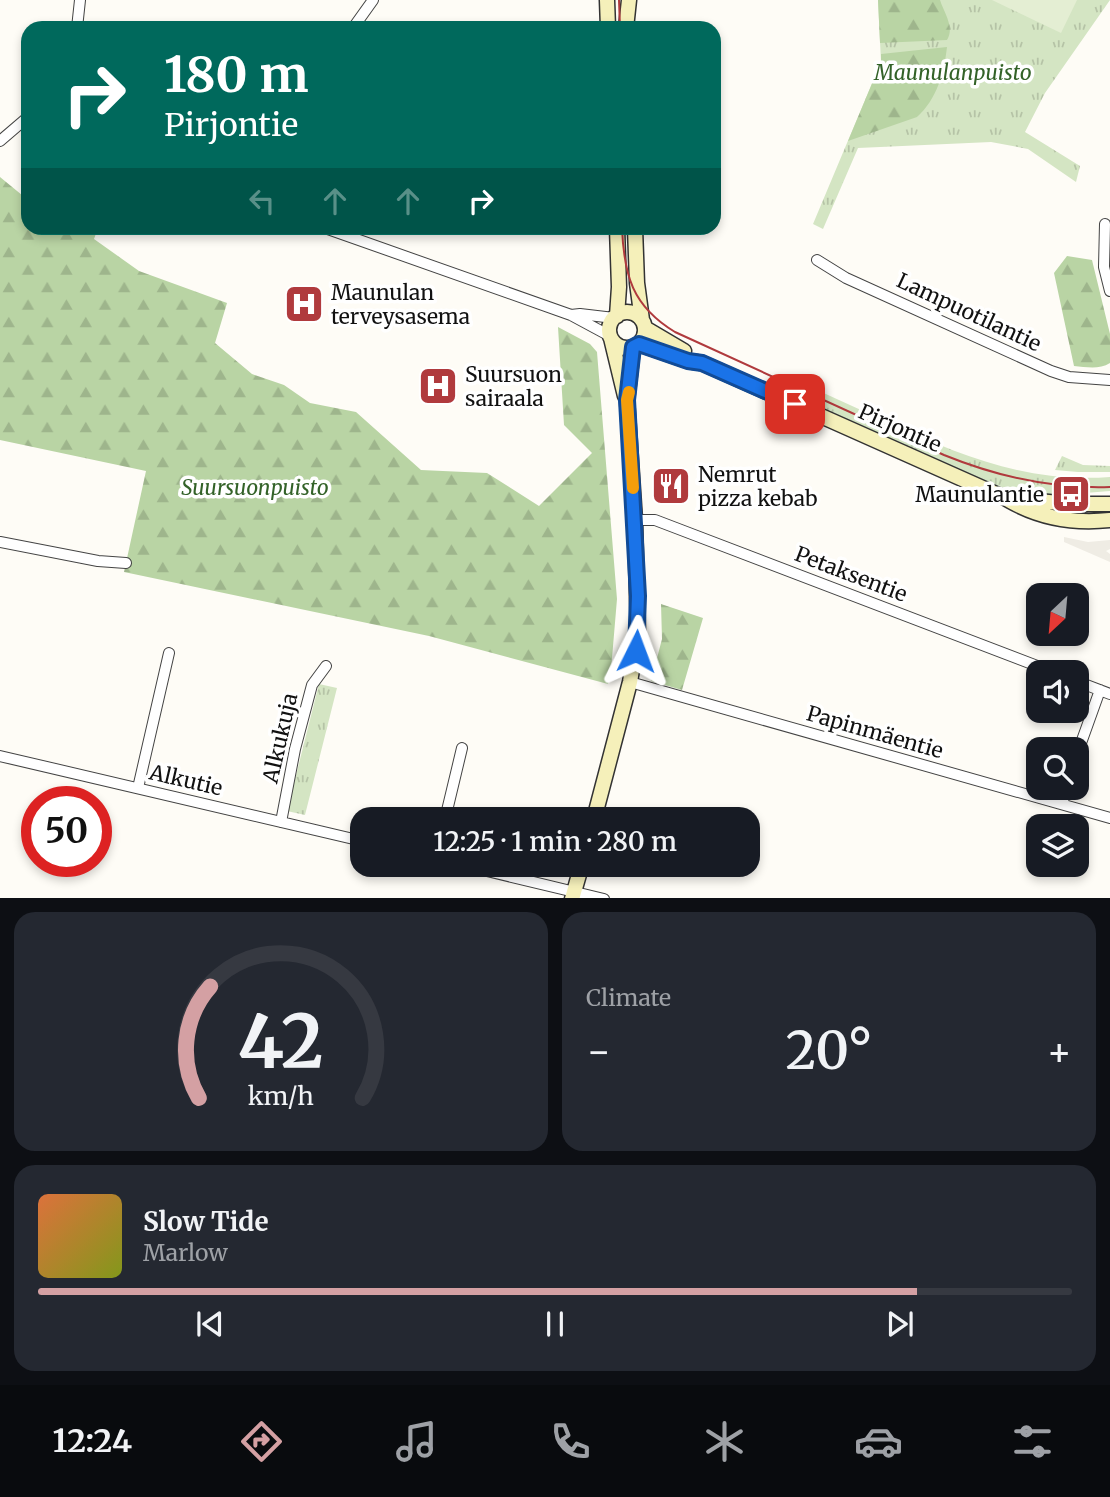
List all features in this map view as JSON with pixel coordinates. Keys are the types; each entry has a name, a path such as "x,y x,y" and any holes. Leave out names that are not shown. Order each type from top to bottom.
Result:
{"main road":[{"path":"607,0 608,21"},
{"path":"627,21 629,0"},
{"path":"597,807 630,682 638,633 635,520 627,400 610,326 616,317 619,292 617,235"},
{"path":"627,400 636,346 645,335 637,282 635,235"},
{"path":"616,317 630,313 644,324"},
{"name":"Pirjontie","path":"644,324 702,363 1030,511 1052,517 1088,521 1110,520"},
{"path":"611,337 619,346 636,346"},
{"name":"Pirjontie","path":"636,346 702,363"},
{"name":"Pirjontie","path":"1004,498 1069,504 1110,504"},
{"path":"573,895 578,877"}],"street":[{"path":"78,21 80,0"},
{"path":"358,21 373,0"},
{"path":"0,141 21,123"},
{"path":"1105,224 1104,261 1110,292"},
{"path":"345,235 571,315 611,337"},
{"name":"Lampuotilantie","path":"817,260 846,278 1051,371 1069,377 1110,380"},
{"path":"571,315 616,317"},
{"name":"Petaksentie","path":"635,520 655,520 1026,662"},
{"path":"0,542 98,561 126,563"},
{"path":"138,788 169,653"},
{"name":"Alkukuja","path":"281,822 295,749 312,685 326,666"},
{"name":"Papinmäentie","path":"630,682 1110,818"},
{"path":"1085,737 1105,692"},
{"path":"448,807 462,748"},
{"name":"Alkutie","path":"0,756 350,838"},
{"path":"1062,804 1063,800"},
{"path":"506,877 573,895 604,898"}],"green space":[{"name":"Maunulanpuisto","path":"878,0 1110,0 1045,93 1025,132 1080,166 1076,182 1028,149 991,142 858,148 823,229 813,224 881,62"},
{"path":"878,0 940,0 950,30 947,40 880,43"},
{"path":"992,0 1077,0 1061,33"},
{"path":"947,47 938,85 930,102 917,117 848,141 881,62 881,54"},
{"name":"Suursuonpuisto","path":"0,177 21,194 21,235 95,235 94,239 139,271 227,303 215,343 252,374 284,385 310,403 356,412 421,470 487,473 539,506 592,453 564,425 558,327 590,344 597,352 617,599 608,684 429,636 124,572 146,471 0,440"},
{"path":"1067,256 1092,260 1110,334 1110,363 1101,367 1074,366 1054,273"},
{"path":"782,374 969,456 996,465 1051,476 1110,477 1110,491 1054,491 1054,497 1006,491 775,389"},
{"path":"1062,456 1083,465 1110,466 1110,472 1055,470"},
{"path":"661,604 703,618 682,690 651,681 662,639"},
{"path":"319,684 337,688 305,815 287,811"}],"shaded area":[{"path":"1064,537 1088,542 1110,540 1110,549 1106,551 1110,554 1110,562 1064,542"}],"tram line":[{"path":"619,0 620,21"},
{"path":"623,235 625,260 633,288 649,311 675,332 964,463 1046,484 1110,487"}],"slow traffic":[{"path":"629,392 627,400 633,488"}],"place":[{"name":"Maunulan terveysasema","path":"304,304"},
{"name":"Suursuon sairaala","path":"438,386"},
{"name":"Nemrut pizza kebab","path":"671,486"},
{"name":"Maunulantie","path":"1071,494"}],"route":[{"path":"636,651 638,596 627,400 633,347 639,344 688,361 702,363 795,404"}]}
